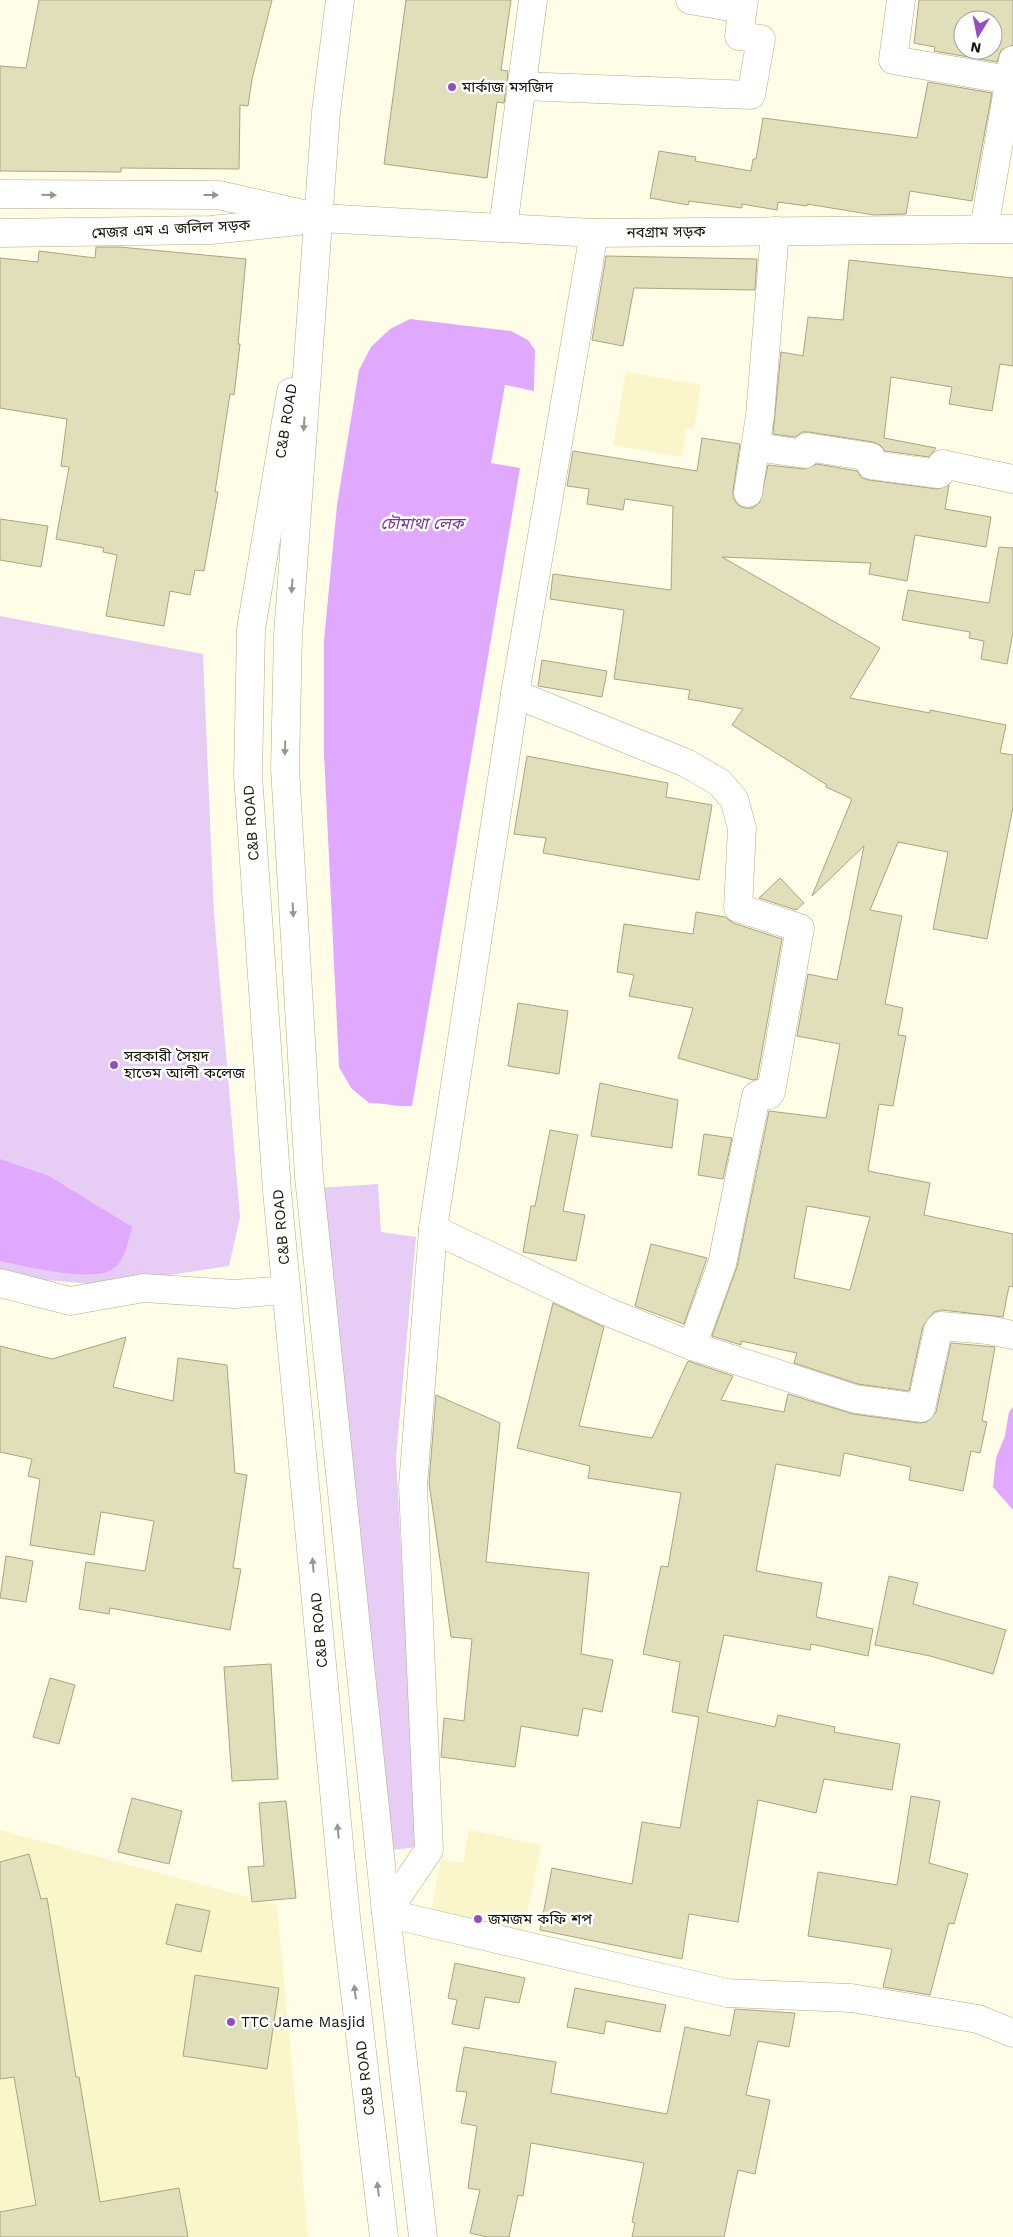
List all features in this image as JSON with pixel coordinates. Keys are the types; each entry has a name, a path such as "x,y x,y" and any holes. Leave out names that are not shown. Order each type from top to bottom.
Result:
{"main road":[{"name":"C&B ROAD","path":"340,0 326,112 320,218 288,635 285,768 309,1177 386,1913 423,2237"},
{"path":"503,228 533,0"},
{"path":"521,86 617,88 751,95 761,39 739,36 743,4 690,0"},
{"path":"901,0 893,60 1011,70 984,229"},
{"name":"মেজর এম এ জলিল সড়ক","path":"0,194 219,195 320,218"},
{"name":"C&B ROAD","path":"320,218 251,629 248,775 277,1191 286,1290 346,1917 384,2237"},
{"name":"মেজর এম এ জলিল সড়ক","path":"0,233 211,230 320,218"},
{"name":"নবগ্রাম সড়ক","path":"320,218 594,233 1013,229"},
{"path":"748,493 760,416 775,231"},
{"path":"594,233 515,694 432,1229 413,1486 429,1850 386,1913 727,1993 851,1998 978,2019 1013,2033"},
{"path":"755,447 805,454 807,447 871,457 871,465 939,474 942,464 1013,479"},
{"path":"515,694 686,763 719,782 734,799 742,828 738,908 800,928 771,1092 769,1095 762,1093 756,1096 722,1264 692,1346"},
{"path":"432,1229 608,1312 692,1346 855,1399 917,1408 923,1405 938,1330 941,1326 988,1330 1013,1336"},
{"path":"0,1283 70,1301 144,1288 235,1294 286,1290"}],"shaded area":[{"path":"626,372 701,385 694,429 686,428 682,457 613,445"},
{"name":"সরকারী সৈয়দ হাতেম আলী কলেজ","path":"0,616 203,654 214,914 240,1217 229,1266 103,1285 0,1276"},
{"path":"378,1184 381,1232 416,1237 396,1457 417,1847 376,1852 318,1188"},
{"path":"0,1830 277,1905 308,2237 0,2237"},
{"path":"469,1830 541,1845 524,1931 431,1913 441,1859 463,1863"}],"water":[{"name":"চৌমাথা লেক","path":"410,319 511,331 528,340 535,350 534,391 505,385 491,463 520,468 412,1106 406,1106 369,1103 351,1088 339,1067 324,753 324,641 337,505 359,370 371,347 390,329"},
{"path":"0,1159 49,1176 132,1227 126,1250 117,1265 104,1273 75,1274 0,1261"},
{"path":"1013,1407 1013,1510 993,1487 996,1458 1005,1436 1009,1412"}],"building":[{"path":"39,0 272,0 252,79 248,106 240,105 239,169 121,168 121,172 0,171 0,66 26,68"},
{"name":"মার্কাজ মসজিদ","path":"406,0 511,0 501,70 508,71 507,82 504,103 497,102 487,178 384,164"},
{"path":"919,0 1013,0 1013,45 1003,49 1003,10 953,10 953,54 934,51 935,47 914,43"},
{"path":"928,82 992,93 972,201 910,191 906,214 874,215 807,204 807,206 778,202 777,210 742,204 742,208 689,201 688,205 650,198 659,151 696,157 695,161 751,171 753,159 756,159 763,118 917,138"},
{"path":"96,247 120,247 246,259 234,395 230,394 215,492 218,492 204,571 195,570 190,595 170,591 164,626 106,616 117,555 103,552 104,548 56,539 69,467 61,466 67,419 0,408 0,258 38,262 39,251 95,258"},
{"path":"606,256 757,259 755,290 634,288 623,346 592,340"},
{"path":"849,260 1013,278 1013,366 1000,364 992,411 949,404 952,387 891,377 884,438 936,448 929,457 885,451 880,445 873,442 809,432 802,432 795,437 773,434 781,352 803,356 808,317 843,320"},
{"path":"702,438 740,444 733,498 738,505 745,508 753,508 760,502 768,465 803,469 817,464 857,471 862,478 869,480 937,489 949,485 945,509 991,517 986,547 915,535 907,581 869,574 871,563 722,557 880,648 850,698 930,713 930,710 1006,725 1000,753 1013,755 1013,807 987,939 933,929 948,852 898,842 870,910 902,916 885,1004 903,1008 898,1035 906,1036 893,1106 879,1104 868,1171 930,1183 924,1215 1013,1234 1013,1287 1009,1286 1003,1317 942,1310 934,1312 923,1326 909,1391 858,1384 794,1363 797,1353 741,1341 741,1345 712,1336 737,1267 769,1111 826,1118 840,1044 797,1036 808,974 837,980 864,846 812,896 852,799 826,787 827,785 732,725 743,709 688,699 690,690 614,679 624,610 550,599 553,574 671,590 673,506 625,499 623,510 587,504 589,489 567,486 573,451 697,471","holes":["807,1206 870,1217 850,1290 794,1278"]},
{"path":"0,519 48,526 41,567 0,560"},
{"path":"999,547 1013,548 1013,633 1007,664 981,659 984,641 969,638 970,632 902,620 908,590 989,603"},
{"path":"542,660 607,671 602,697 538,686"},
{"path":"527,756 668,783 666,797 712,805 699,880 543,853 546,838 514,834"},
{"path":"780,878 804,903 796,910 759,898"},
{"path":"696,912 725,917 733,923 782,939 757,1079 753,1080 678,1058 693,1008 629,996 634,975 617,972 624,924 693,934"},
{"path":"518,1003 568,1011 559,1074 508,1066"},
{"path":"600,1083 678,1100 672,1148 591,1136"},
{"path":"550,1130 578,1135 563,1211 585,1215 576,1261 523,1252 531,1206 535,1206"},
{"path":"704,1134 732,1138 723,1179 698,1175"},
{"path":"651,1244 707,1258 684,1324 635,1306"},
{"path":"553,1303 604,1327 579,1426 652,1438 688,1361 733,1376 721,1400 784,1412 788,1394 853,1414 919,1423 927,1422 936,1412 951,1343 995,1347 982,1421 987,1422 980,1453 971,1451 963,1491 909,1480 911,1467 844,1453 840,1476 776,1464 756,1571 822,1583 816,1617 873,1629 868,1656 811,1644 810,1650 724,1635 707,1712 775,1727 778,1715 835,1727 834,1732 900,1744 892,1790 824,1779 816,1813 758,1800 738,1922 689,1914 682,1959 540,1930 552,1868 632,1884 642,1822 680,1828 699,1717 672,1712 680,1662 643,1654 661,1566 668,1567 681,1493 588,1478 590,1466 517,1448"},
{"path":"126,1337 113,1387 173,1401 178,1358 227,1365 235,1473 247,1475 233,1568 241,1569 230,1630 110,1608 109,1614 79,1609 86,1562 145,1571 154,1521 101,1512 94,1555 30,1545 40,1479 28,1476 32,1459 0,1452 0,1346 52,1359"},
{"path":"436,1395 500,1423 486,1562 589,1573 581,1654 613,1660 602,1712 583,1708 578,1736 521,1726 515,1767 441,1757 444,1718 464,1721 472,1639 451,1637 429,1483"},
{"path":"6,1556 33,1561 26,1602 0,1598"},
{"path":"889,1576 918,1583 913,1604 1006,1630 993,1674 930,1656 875,1645"},
{"path":"271,1664 278,1779 232,1781 224,1667"},
{"path":"50,1678 75,1685 59,1744 33,1737"},
{"path":"911,1796 940,1801 929,1863 968,1874 954,1924 949,1923 930,1995 883,1987 892,1949 808,1936 818,1872 897,1885"},
{"path":"132,1798 182,1811 169,1864 118,1852"},
{"path":"286,1801 296,1898 252,1902 248,1867 264,1866 259,1803"},
{"path":"29,1854 41,1899 47,1898 76,2077 79,2077 100,2202 179,2188 188,2237 0,2237 0,2212 36,2205 14,2077 0,2079 0,1862"},
{"path":"176,1904 210,1911 201,1952 166,1944"},
{"path":"455,1963 525,1978 519,2003 485,1997 479,2029 452,2024 457,2000 448,1998"},
{"name":"TTC Jame Masjid","path":"195,1975 279,1988 267,2069 183,2056"},
{"path":"575,1988 666,2005 660,2032 606,2021 604,2034 567,2027"},
{"path":"735,2009 795,2013 789,2047 758,2041 746,2095 770,2100 755,2174 738,2170 724,2237 632,2237 635,2223 632,2222 644,2163 531,2143 523,2196 518,2195 509,2237 487,2237 470,2233 480,2190 468,2188 477,2126 461,2123 467,2092 456,2091 464,2047 556,2062 551,2093 667,2114 685,2027 730,2036"}],"place":[{"name":"মার্কাজ মসজিদ","path":"452,87"},
{"name":"সরকারী সৈয়দ হাতেম আলী কলেজ","path":"114,1065"},
{"name":"জমজম কফি শপ","path":"478,1919"},
{"name":"TTC Jame Masjid","path":"231,2022"}]}
